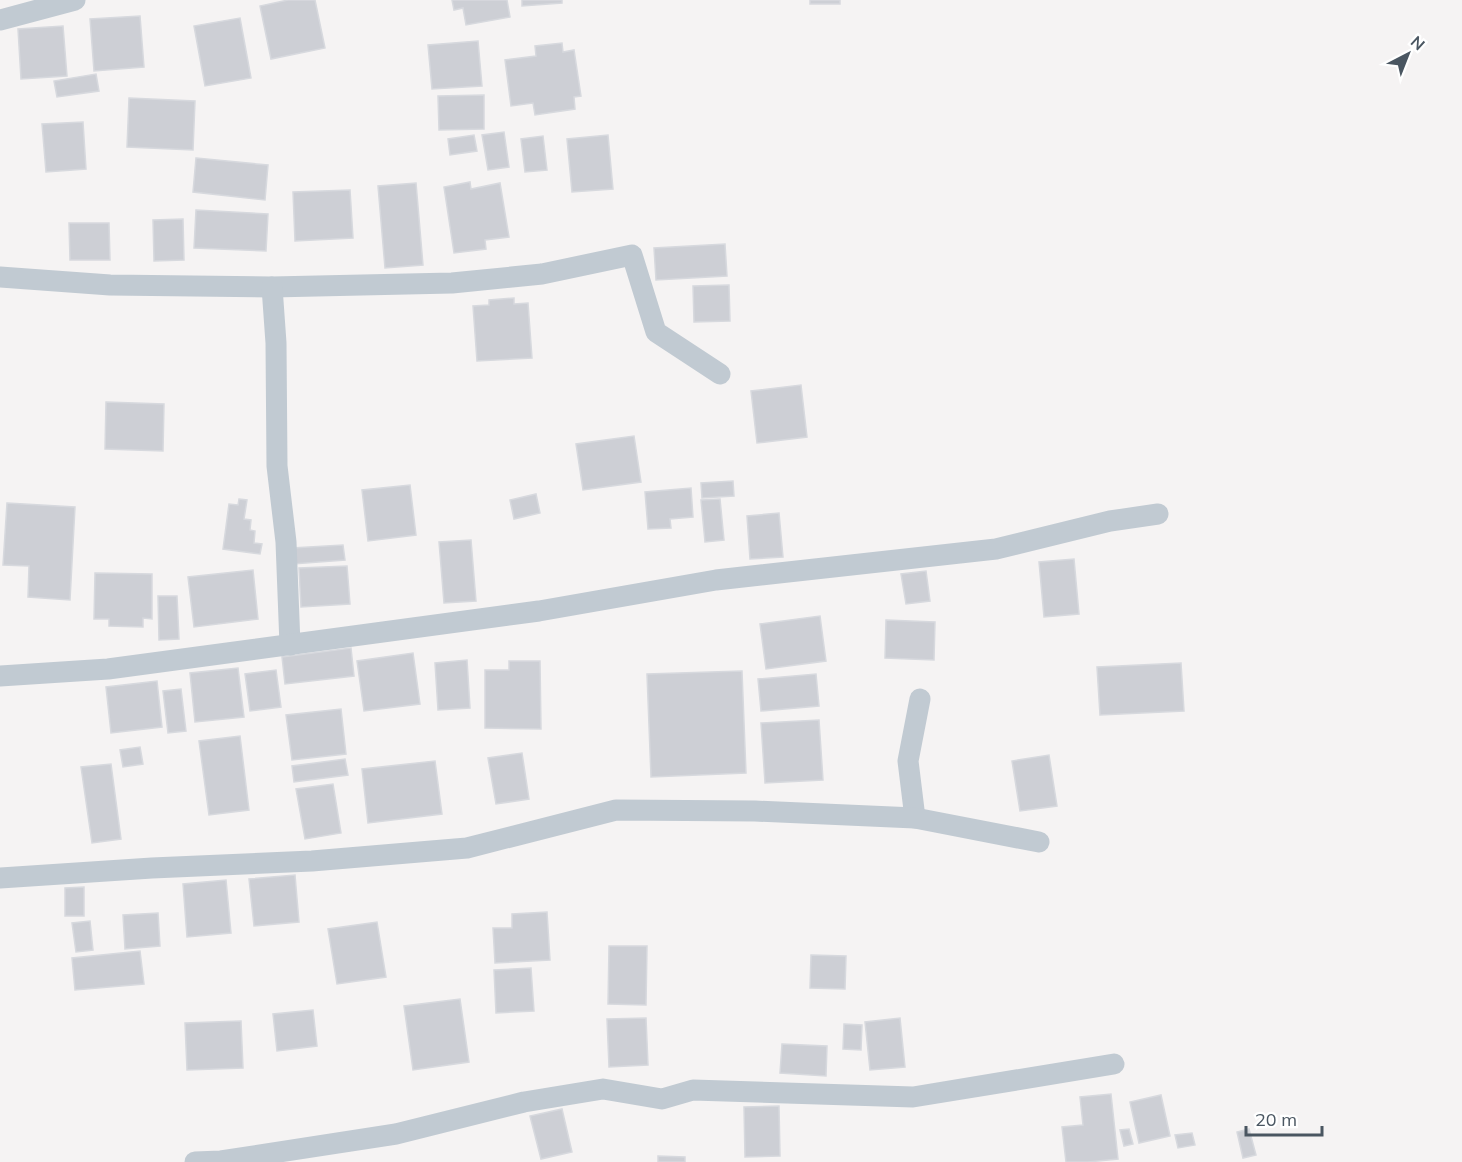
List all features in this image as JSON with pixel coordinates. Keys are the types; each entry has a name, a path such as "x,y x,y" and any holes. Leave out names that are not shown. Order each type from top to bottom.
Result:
{"street":[{"path":"0,20 75,0"},
{"path":"0,277 110,285 272,287 452,283 542,274 632,255 656,332 720,374"},
{"path":"272,287 276,344 277,466 286,542 290,645"},
{"path":"0,676 108,669 539,610 716,580 996,549 1110,521 1158,514"},
{"path":"915,818 908,761 920,699"},
{"path":"0,878 312,861 467,848 616,810 755,811 915,818 1039,842"},
{"path":"195,1162 221,1161 396,1134 524,1102 603,1089 662,1099 693,1090 912,1097 1114,1064"}],"building":[{"path":"288,0 315,0 325,48 271,59 260,6"},
{"path":"452,0 507,0 510,17 466,25 463,8 454,10"},
{"path":"522,0 562,0 562,3 522,6"},
{"path":"810,0 840,0 840,4 810,4"},
{"path":"140,16 144,67 94,71 90,19"},
{"path":"240,18 251,78 205,86 194,26"},
{"path":"63,26 67,76 21,79 18,29"},
{"path":"478,41 482,86 432,89 428,45"},
{"path":"562,43 563,52 574,50 581,96 574,97 575,109 535,115 533,103 511,106 505,60 536,56 535,46"},
{"path":"96,74 99,91 57,97 54,81"},
{"path":"484,95 484,129 439,130 438,96"},
{"path":"129,98 195,101 193,150 127,147"},
{"path":"83,122 86,169 46,172 42,124"},
{"path":"504,132 509,167 488,170 482,135"},
{"path":"474,135 477,151 450,155 448,139"},
{"path":"608,135 613,189 572,192 567,139"},
{"path":"543,136 547,170 525,172 521,139"},
{"path":"196,158 268,165 265,200 193,192"},
{"path":"470,182 471,189 500,183 509,237 485,240 486,249 454,253 444,187"},
{"path":"416,183 423,265 385,268 378,186"},
{"path":"350,190 353,238 295,241 293,192"},
{"path":"196,210 268,214 266,251 194,248"},
{"path":"183,219 184,260 154,261 153,220"},
{"path":"69,223 109,223 110,260 70,260"},
{"path":"725,244 727,276 656,280 654,248"},
{"path":"729,285 730,321 694,322 693,286"},
{"path":"514,298 514,304 528,303 532,358 477,361 473,306 489,305 489,300"},
{"path":"801,385 807,437 757,443 751,391"},
{"path":"106,402 164,404 163,451 105,449"},
{"path":"634,436 641,482 583,490 576,444"},
{"path":"733,481 734,496 702,498 701,483"},
{"path":"410,485 416,535 368,541 362,490"},
{"path":"691,488 693,517 670,519 671,528 648,529 645,492"},
{"path":"536,494 540,513 514,519 510,500"},
{"path":"239,499 247,500 244,519 251,520 250,530 255,531 254,543 262,544 260,554 223,549 229,504 238,505"},
{"path":"720,499 724,540 705,542 701,500"},
{"path":"7,503 75,507 70,600 28,597 29,566 3,565"},
{"path":"779,513 783,557 750,559 747,516"},
{"path":"471,540 476,601 444,603 439,542"},
{"path":"343,545 345,560 293,564 292,548"},
{"path":"1074,559 1079,614 1044,617 1039,562"},
{"path":"347,566 350,604 301,607 299,568"},
{"path":"253,570 258,619 194,627 188,577"},
{"path":"926,571 930,601 906,604 901,574"},
{"path":"95,573 152,574 152,619 143,618 143,627 109,626 109,619 94,619"},
{"path":"158,596 177,596 179,639 159,640"},
{"path":"820,616 826,661 766,669 760,624"},
{"path":"886,620 935,622 934,660 885,658"},
{"path":"351,648 354,676 285,684 282,657"},
{"path":"413,653 420,704 364,711 357,661"},
{"path":"467,660 470,708 438,710 435,663"},
{"path":"509,661 540,661 541,729 485,728 485,670 509,670"},
{"path":"1181,663 1184,711 1100,715 1097,667"},
{"path":"238,668 244,717 195,722 190,673"},
{"path":"276,670 281,707 250,711 245,674"},
{"path":"742,671 746,773 651,777 647,674"},
{"path":"816,674 819,706 761,711 758,679"},
{"path":"157,681 162,727 111,733 106,687"},
{"path":"181,689 186,731 168,733 163,691"},
{"path":"341,709 346,754 292,760 286,715"},
{"path":"819,720 823,780 765,783 761,723"},
{"path":"240,736 249,810 209,815 199,741"},
{"path":"140,747 143,764 123,767 120,750"},
{"path":"522,753 529,799 496,804 488,758"},
{"path":"1049,755 1057,806 1020,811 1012,761"},
{"path":"345,759 348,775 294,782 292,766"},
{"path":"435,761 442,814 368,823 362,769"},
{"path":"111,764 121,839 92,843 81,767"},
{"path":"333,784 341,833 305,839 296,789"},
{"path":"295,875 299,922 254,926 249,879"},
{"path":"226,880 231,933 187,937 183,884"},
{"path":"84,887 84,916 65,916 65,888"},
{"path":"547,912 550,960 495,963 493,928 512,928 512,914"},
{"path":"158,913 160,946 125,949 123,915"},
{"path":"90,921 93,950 76,952 72,923"},
{"path":"377,922 386,977 337,984 328,929"},
{"path":"609,946 647,946 646,1005 608,1004"},
{"path":"140,951 144,984 75,990 72,958"},
{"path":"811,955 846,956 845,989 810,988"},
{"path":"531,968 534,1011 496,1013 494,970"},
{"path":"460,999 469,1062 413,1070 404,1006"},
{"path":"313,1010 317,1046 277,1051 273,1014"},
{"path":"646,1018 648,1065 609,1067 607,1019"},
{"path":"900,1018 905,1067 870,1070 865,1022"},
{"path":"241,1021 243,1068 187,1070 185,1023"},
{"path":"844,1024 862,1025 861,1050 843,1049"},
{"path":"782,1044 827,1046 826,1076 780,1073"},
{"path":"1111,1094 1118,1159 1066,1162 1062,1127 1083,1125 1080,1097"},
{"path":"1161,1095 1170,1136 1139,1143 1130,1102"},
{"path":"779,1106 780,1156 745,1157 744,1107"},
{"path":"562,1109 572,1152 541,1159 530,1116"},
{"path":"1129,1129 1133,1144 1124,1146 1120,1130"},
{"path":"1249,1129 1256,1155 1243,1158 1237,1132"},
{"path":"1192,1133 1195,1145 1178,1148 1175,1135"},
{"path":"658,1156 685,1157 685,1162 658,1162"}]}
